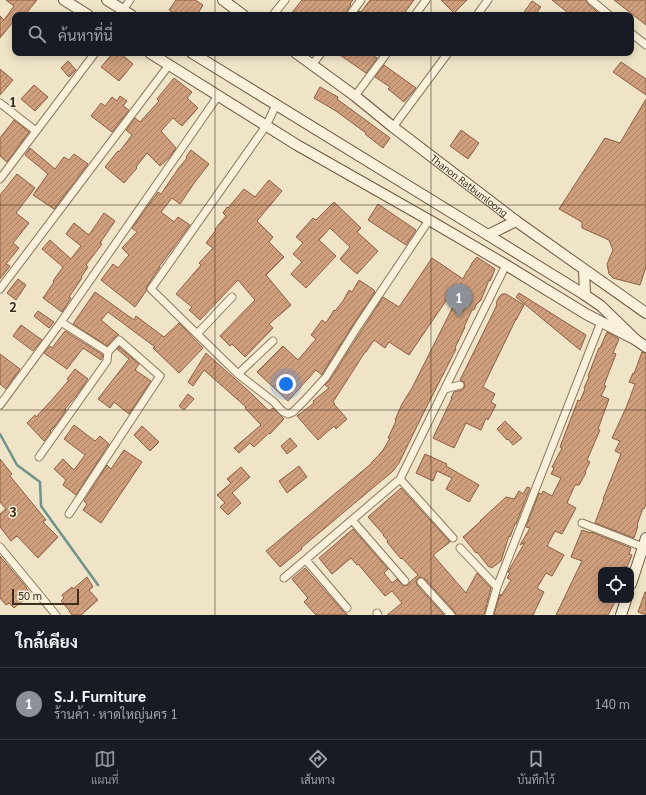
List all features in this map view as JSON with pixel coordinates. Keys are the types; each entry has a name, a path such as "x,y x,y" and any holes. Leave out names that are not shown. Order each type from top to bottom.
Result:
{"main road":[{"path":"64,0 83,12"},
{"path":"107,0 127,12"},
{"path":"223,0 239,12"},
{"path":"155,56 297,145 506,265 586,314 636,340 646,347"},
{"path":"197,56 601,306 636,340"},
{"name":"Thanon Ratbumloong","path":"300,56 355,96 516,221 646,313"},
{"path":"488,235 516,221"},
{"path":"584,270 585,296"},
{"path":"634,575 644,543"},
{"path":"621,615 625,603"}],"street":[{"path":"127,12 130,0"},
{"path":"275,12 285,0"},
{"path":"352,12 361,0"},
{"path":"417,12 426,0"},
{"path":"479,12 488,0"},
{"path":"591,0 605,12"},
{"path":"634,35 646,45"},
{"path":"0,179 93,56"},
{"path":"312,64 319,56"},
{"path":"355,96 385,56"},
{"path":"393,127 446,56"},
{"path":"0,289 169,65"},
{"path":"0,405 61,322 218,96"},
{"path":"0,103 36,131"},
{"path":"276,105 266,126 151,289 238,374 274,402 285,413 288,414 292,412 304,402 326,377 358,326 429,220"},
{"path":"284,578 400,479 506,265"},
{"path":"197,334 232,297"},
{"path":"61,322 108,352"},
{"path":"489,615 497,587 601,322"},
{"path":"39,457 107,361 108,352 119,340 160,376 69,514"},
{"path":"238,374 273,341"},
{"path":"445,389 460,385"},
{"path":"400,479 453,538"},
{"path":"352,520 405,581"},
{"path":"582,523 644,543"},
{"path":"0,547 56,615"},
{"path":"460,548 497,587"},
{"path":"306,560 347,608"},
{"path":"421,582 451,615"}],"building":[{"path":"6,0 37,0 27,12 12,12 12,23 0,38 0,16 4,20 14,6"},
{"path":"176,0 195,0 203,5 199,12 172,12 169,10"},
{"path":"302,0 353,0 346,12 292,12"},
{"path":"370,0 414,0 405,12 361,12"},
{"path":"441,0 467,0 455,12 453,12"},
{"path":"552,0 586,0 588,4 597,12 567,12"},
{"path":"614,0 646,0 646,25 634,16 634,12 629,12"},
{"path":"532,1 541,7 537,12 524,12"},
{"path":"110,56 124,56 133,64 119,81 101,67"},
{"path":"341,56 374,56 377,58 366,73"},
{"path":"68,61 76,70 69,77 61,68"},
{"path":"621,62 646,79 646,95 613,72"},
{"path":"384,65 416,88 404,102 388,89 390,87 375,77"},
{"path":"0,69 13,80 0,95"},
{"path":"174,78 192,92 187,98 198,108 182,126 173,118 161,131 176,148 170,157 160,166 147,153 124,183 105,167 132,135 126,130 135,118 140,122 159,101 157,99"},
{"path":"34,85 48,97 35,111 21,99"},
{"path":"320,87 338,97 337,99 390,138 383,148 365,134 366,133 336,111 314,98"},
{"path":"120,96 127,101 123,106 129,110 112,132 91,116 101,103 105,106 112,97 117,101"},
{"path":"646,99 646,267 640,285 613,278 609,274 607,264 613,250 609,240 582,228 582,222 559,209 605,138 620,143"},
{"path":"14,120 29,132 7,162 0,156 0,138"},
{"path":"461,130 479,143 468,159 450,146"},
{"path":"30,148 55,169 64,157 69,160 74,154 88,164 54,209 33,195 48,174 25,155"},
{"path":"191,150 209,164 180,204 172,198 161,212 174,222 178,217 190,225 159,267 147,286 146,291 135,307 101,280 113,264 118,268 129,255 122,248 137,232 132,228 158,192 161,194 187,158 186,157"},
{"path":"17,174 35,188 16,213 29,223 13,243 19,248 6,264 10,266 0,279 0,195"},
{"path":"269,180 282,191 257,221 273,237 269,242 284,257 266,275 291,305 269,324 273,328 245,357 232,344 230,346 220,336 255,300 238,280 200,320 189,310 192,307 176,294 201,265 199,263 213,248 206,243 226,216 223,213 227,207 228,208 244,189 255,197"},
{"path":"334,202 361,228 357,232 378,251 357,274 340,259 350,247 330,228 319,240 336,256 306,288 291,274 302,262 293,254 303,243 296,237 313,218 316,220"},
{"path":"378,204 416,230 406,245 368,220"},
{"path":"104,213 115,221 100,243 102,244 86,265 88,267 69,297 71,298 62,312 43,298 63,267 42,249 50,240 71,259 81,246 66,234 74,223 89,235"},
{"path":"477,257 495,269 481,300 476,305 474,310 472,310 455,348 456,349 399,463 393,471 280,567 266,551 372,463 382,452 390,438 388,438 402,404 412,388 460,293 454,289 409,355 389,342 385,348 374,340 333,402 347,419 336,429 334,426 318,440 297,416 314,403 313,401 329,388 325,385 330,380 383,297 399,307 432,258 463,279"},
{"path":"18,279 26,285 16,300 7,293"},
{"path":"359,280 375,292 322,375 316,370 288,401 257,372 283,346 298,360 316,339 311,335 322,320 326,323 334,310 335,311 343,301 349,290 352,292"},
{"path":"95,292 134,320 136,316 164,337 179,323 203,348 179,373 153,348 155,347 108,312 101,320 119,335 115,337 107,346 73,324"},
{"path":"519,293 586,335 580,350 516,297"},
{"path":"502,294 506,294 524,305 483,387 495,394 491,402 496,405 488,420 486,418 481,430 466,423 454,448 433,438 454,392 462,390 465,387 464,382 460,380 495,309 496,303"},
{"path":"38,311 54,322 49,328 34,316"},
{"path":"21,325 42,340 33,351 13,336"},
{"path":"65,331 103,355 101,360 83,348 67,369 44,353 50,346 52,348"},
{"path":"607,332 619,339 613,353 616,354 604,385 606,386 601,396 609,399 598,429 600,430 587,460 590,462 585,472 586,473 579,485 575,485 567,503 576,508 562,534 555,531 547,546 564,555 552,576 546,573 537,588 544,592 533,615 494,615 500,594 501,596 511,580 507,578 510,573 508,572 525,542 520,545 530,528 526,527 539,493 542,494 543,491 552,496 561,478 551,474 554,468 552,467 562,448 560,447 578,400 580,401 589,377 588,376"},
{"path":"119,347 139,364 135,370 151,381 129,414 114,402 110,408 98,399 129,359 117,349"},
{"path":"642,352 646,353 646,504 637,525 634,538 595,523 621,454 615,451 620,441 612,438 635,384 629,382 633,373 634,374"},
{"path":"206,353 269,411 273,408 284,419 270,434 269,433 254,447 250,443 239,453 234,448 261,425 245,408 246,407 204,370 193,386 188,382"},
{"path":"0,354 20,369 6,389 0,384"},
{"path":"75,369 88,379 65,409 66,410 44,441 27,423 35,415 36,417 50,402 69,380 67,379"},
{"path":"188,394 194,399 184,410 179,406"},
{"path":"505,421 522,438 513,445 497,429"},
{"path":"74,425 95,441 100,436 109,444 76,495 63,485 66,480 54,469 63,459 74,470 85,455 64,439"},
{"path":"142,426 159,442 150,451 134,435"},
{"path":"290,438 297,446 287,454 281,446"},
{"path":"124,450 142,462 101,523 83,510 87,504 84,501 107,465 111,469"},
{"path":"425,454 447,464 446,466 479,485 469,502 446,489 452,478 437,471 433,481 416,473"},
{"path":"0,459 12,474 10,476 46,520 43,522 58,537 38,558 17,536 11,541 0,527 0,514 6,509 0,502"},
{"path":"299,466 307,477 287,493 279,481"},
{"path":"241,467 250,477 232,493 241,503 228,515 220,507 225,503 217,495 231,483 227,479"},
{"path":"527,487 530,488 516,524 510,537 509,536 501,561 492,568 488,566 463,537 506,497 514,499 519,491 523,494"},
{"path":"401,488 450,542 433,555 466,593 477,573 491,588 484,615 456,615 425,579 420,577 416,580 417,585 444,615 387,615 402,603 392,591 385,596 358,564 357,565 351,558 332,574 319,558 353,529 388,569 384,573 392,583 397,579 403,586 408,585 418,575 402,558 401,559 387,542 388,541 384,535 368,517"},
{"path":"582,530 591,532 631,548 629,554 632,555 627,567 598,567 598,603 614,603 608,615 556,615 582,561 571,557"},
{"path":"0,556 31,594 14,608 9,603 6,605 0,598"},
{"path":"305,568 348,615 316,615 304,602 308,598 292,579"},
{"path":"87,577 93,587 89,590 98,600 81,615 72,615 61,601 64,598 62,595 72,587 73,589"},
{"path":"646,592 646,615 638,612"}],"waterway":[{"path":"0,434 17,465 40,482 41,506 98,585"}],"place":[{"name":"S.J. Furniture","path":"459,317"}]}
